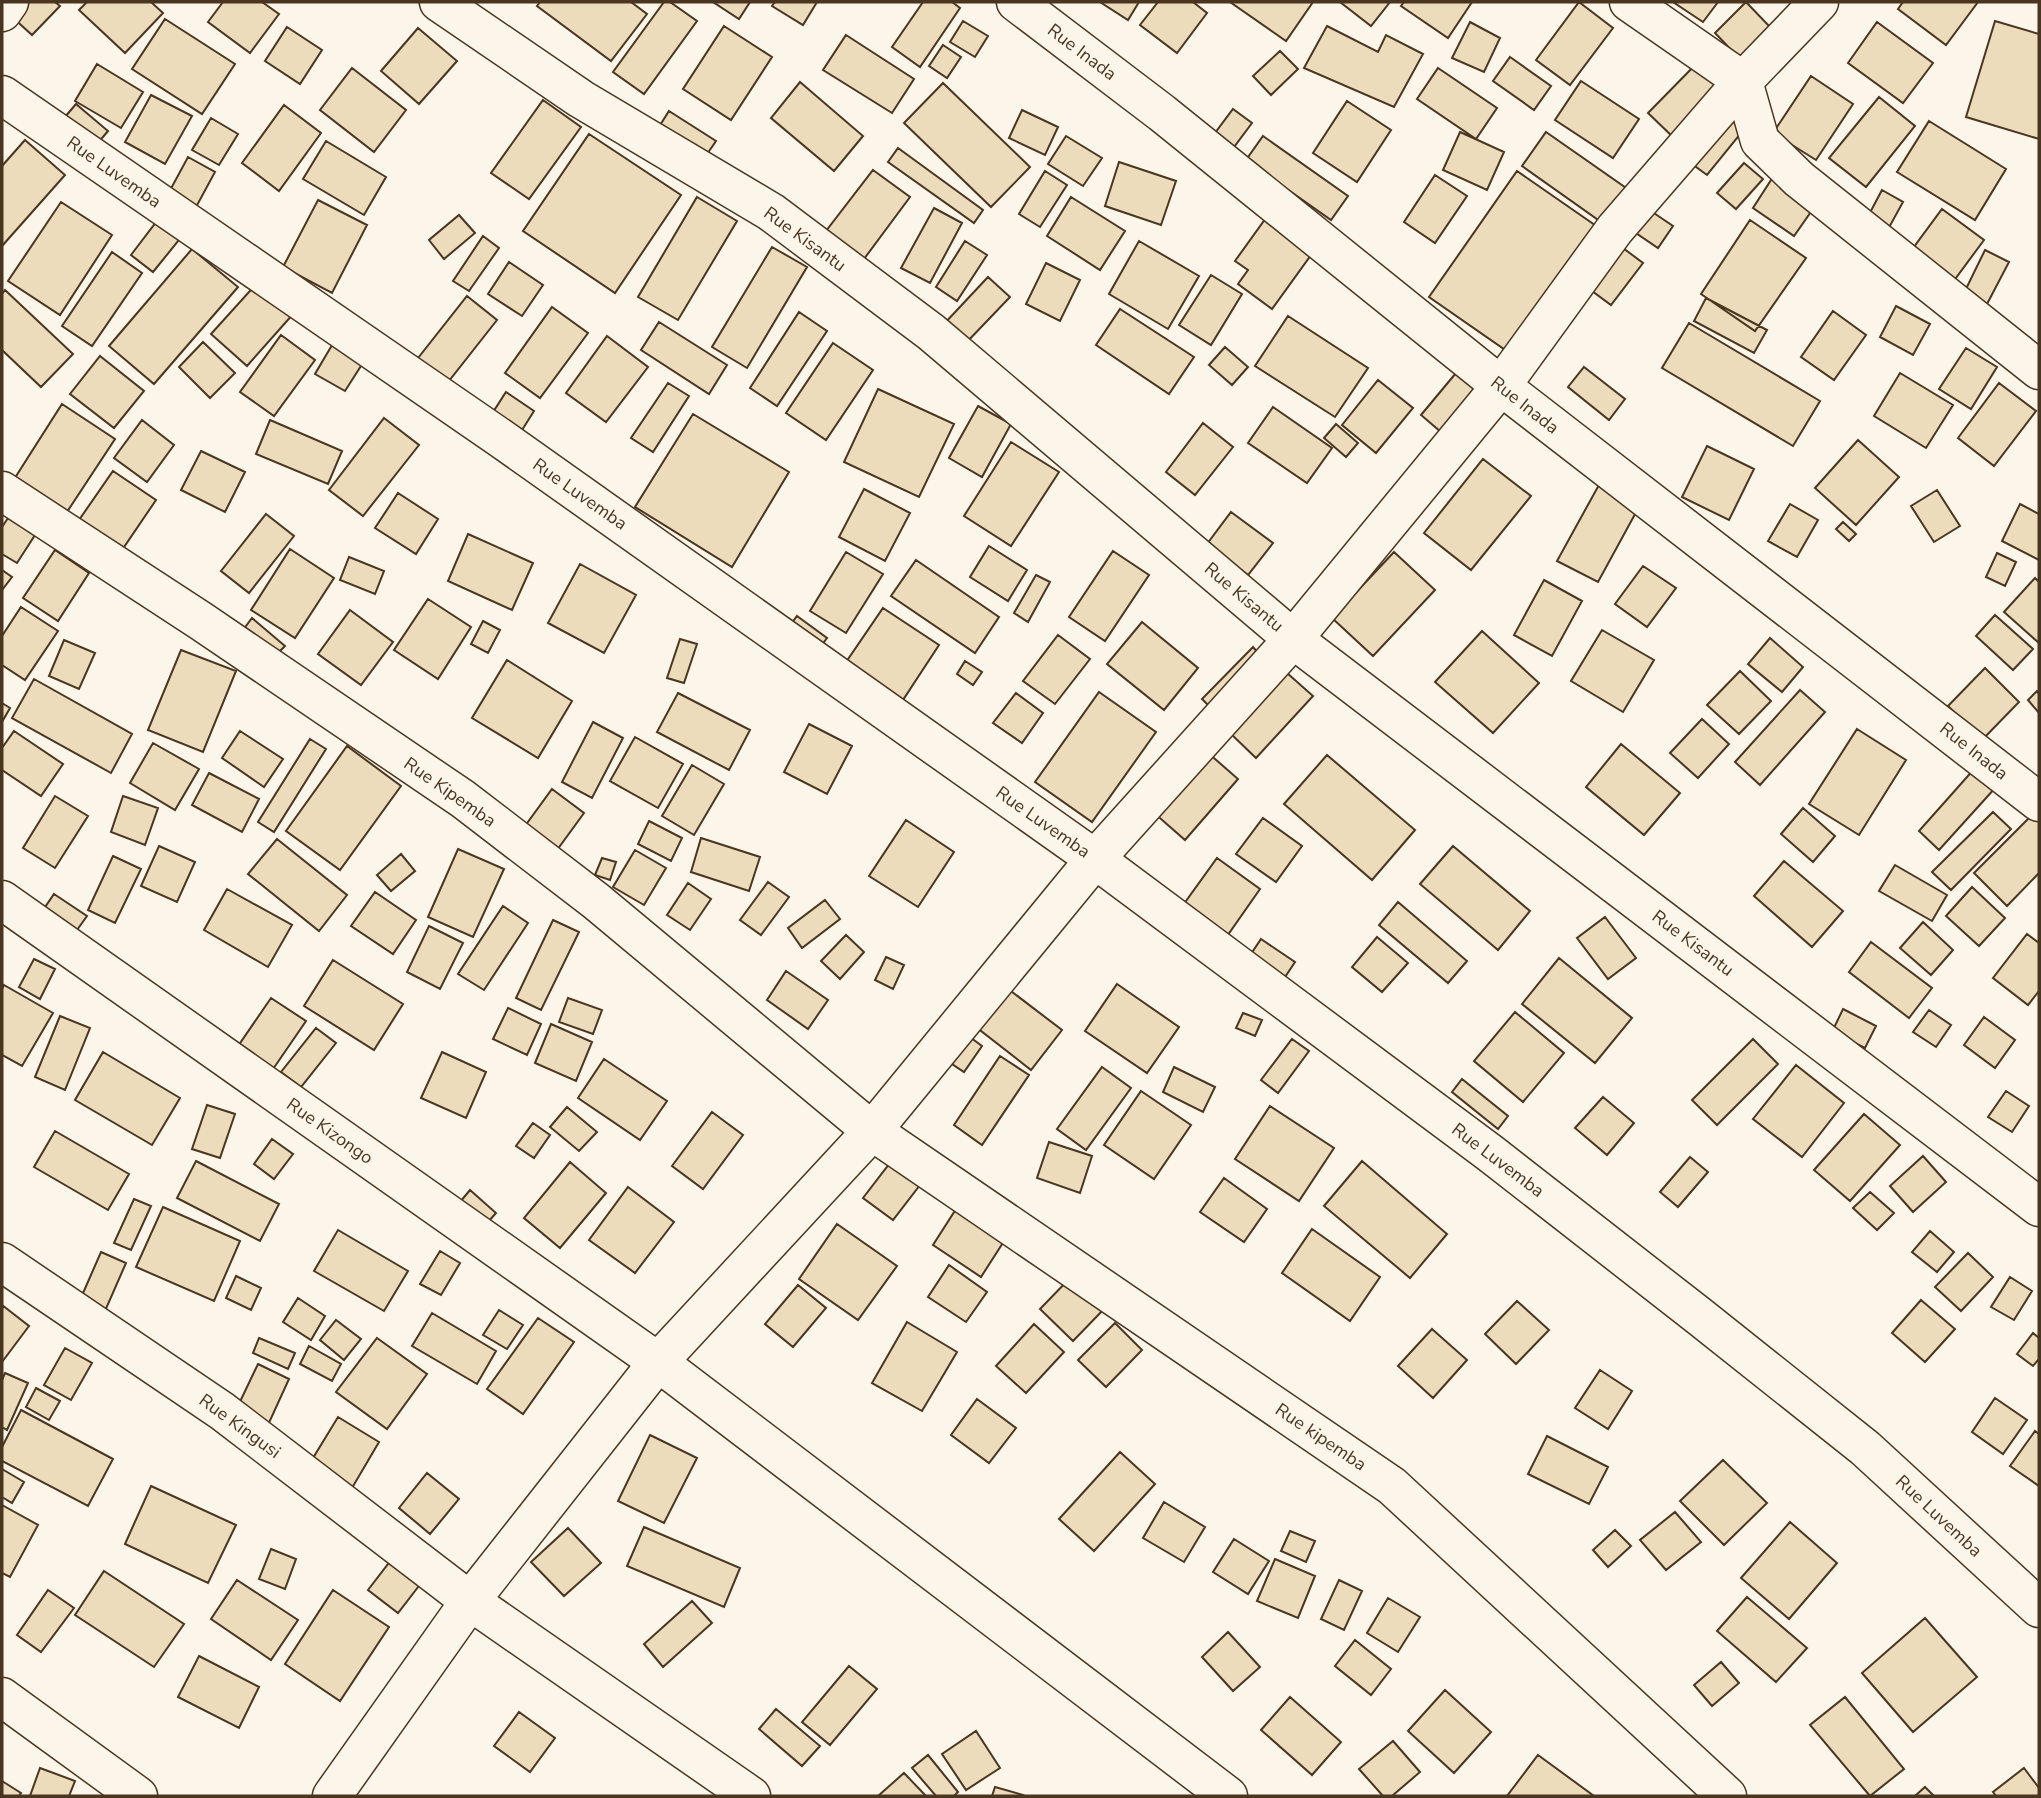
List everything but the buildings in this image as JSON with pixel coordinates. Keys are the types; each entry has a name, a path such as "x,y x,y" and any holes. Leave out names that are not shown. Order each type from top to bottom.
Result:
{"street":[{"path":"2,12 9,2"},
{"name":"Rue Kisantu","path":"439,2 581,99 782,220 931,332 1293,639 2039,1207"},
{"name":"Rue Inada","path":"1016,2 1162,113 1501,386 2039,802"},
{"path":"1629,2 1743,81 1760,141 1799,179 2039,370"},
{"path":"332,1796 470,1601 658,1362 872,1131 1095,859 1293,639 1501,386 1615,229 1743,81 1819,2"},
{"name":"Rue Luvemba","path":"2,95 499,437 1095,859 1490,1153 1699,1315 1865,1448 2039,1608"},
{"name":"Rue Kipemba","path":"2,491 201,621 463,799 596,901 872,1131"},
{"name":"Rue Kizongo","path":"2,900 658,1362 1228,1796"},
{"name":"Rue kipemba","path":"872,1131 1392,1486 1727,1796"},
{"name":"Rue Kingusi","path":"2,1262 222,1411 470,1601 751,1796"},
{"path":"2,1697 138,1796"}]}
